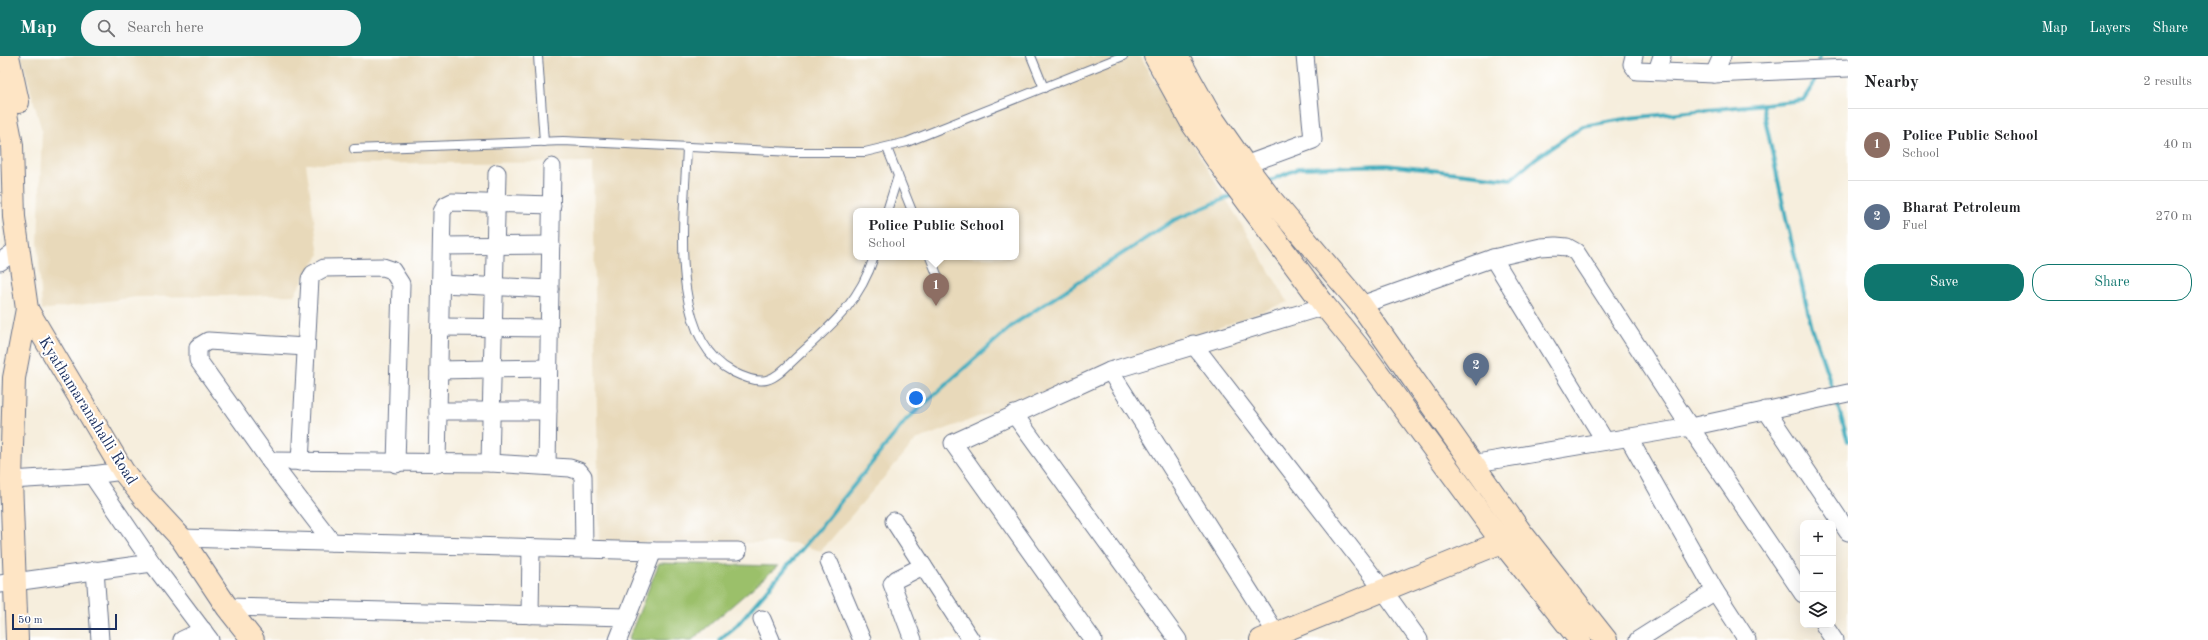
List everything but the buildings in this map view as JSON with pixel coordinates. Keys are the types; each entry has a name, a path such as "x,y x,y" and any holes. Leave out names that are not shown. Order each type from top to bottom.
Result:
{"main road":[{"name":"Kyathamaranahalli Road","path":"8,56 24,138 25,216 20,244"},
{"path":"1155,56 1193,125 1237,171 1262,204 1325,306 1511,536 1606,640"},
{"path":"1177,56 1210,115 1237,171"},
{"name":"Kyathamaranahalli Road","path":"0,83 12,145 14,217 20,244 27,309 123,471 144,498 181,538 227,607 252,640"},
{"path":"1262,204 1361,305 1471,464 1511,536 1580,640"},
{"path":"16,640 7,583 6,514 11,480 14,378 27,309"},
{"path":"1269,637 1384,591 1511,536"}],"street":[{"path":"1237,171 1312,140 1305,56"},
{"path":"1634,56 1632,64 1637,71 1660,64 1714,74 1781,63 1812,70 1842,68"},
{"path":"1714,74 1722,56"},
{"path":"547,466 552,167"},
{"path":"490,464 497,173"},
{"path":"437,464 442,212 446,205 452,202 552,205"},
{"path":"0,262 20,244"},
{"path":"442,246 551,245"},
{"path":"1361,305 1494,258 1541,247 1567,247 1576,252 1690,427 1802,592"},
{"path":"1494,258 1605,441"},
{"path":"300,462 310,279 313,274 324,268 383,268 392,270 397,275 401,284 396,464"},
{"path":"441,284 550,289"},
{"path":"1093,640 953,443 1110,371 1194,344 1325,306"},
{"path":"440,327 549,328"},
{"path":"306,347 208,341 198,347 198,360 270,461 332,542"},
{"path":"1194,344 1420,640"},
{"path":"439,370 548,368"},
{"path":"1110,371 1269,637"},
{"path":"1471,464 1690,427 1823,397 1848,393"},
{"path":"438,411 548,410"},
{"path":"1766,410 1848,532"},
{"path":"1014,414 1178,640"},
{"path":"1628,437 1714,591 1747,640"},
{"path":"270,461 396,464 490,464 570,468 579,471 583,476 584,549"},
{"path":"11,480 92,475 123,471"},
{"path":"92,475 152,563 207,635 182,640"},
{"path":"894,521 971,640"},
{"path":"181,538 653,551 738,551"},
{"path":"530,615 531,548"},
{"path":"618,640 653,551"},
{"path":"829,562 862,640"},
{"path":"7,583 152,563"},
{"path":"913,640 892,588 892,584 897,579 923,566"},
{"path":"96,570 100,640"},
{"path":"1638,640 1714,591"},
{"path":"227,607 627,617"},
{"path":"762,619 770,640"},
{"path":"1826,628 1834,640"}],"lane":[{"path":"538,56 544,142"},
{"path":"1031,56 1044,88"},
{"path":"354,149 544,142 794,152 865,152 887,148 906,142 1123,56"},
{"path":"687,147 684,256 687,299 692,321 702,342 714,359 728,370 757,382 774,378 842,316 862,285 873,260"},
{"path":"887,148 911,208"},
{"path":"888,208 898,176"},
{"path":"931,260 940,282"}],"shaded area":[{"path":"21,56 1140,56 1288,302 916,440 821,551 794,543 599,542 593,162 306,164 319,255 294,295 137,297 42,310 38,244 42,131"}],"green space":[{"path":"659,563 778,566 692,640 628,640"}],"waterway":[{"path":"1818,65 1820,56"},
{"path":"1266,182 1300,168 1386,165 1511,179 1536,158 1583,126 1630,118 1803,100 1813,85 1816,74"},
{"path":"1762,104 1787,223 1812,328 1834,393"},
{"path":"719,640 737,625 819,529 906,420 1014,324 1174,220 1234,195"},
{"path":"1836,399 1848,441"}],"place":[{"name":"Police Public School","path":"936,306"},
{"name":"Bharat Petroleum","path":"1476,386"}]}
